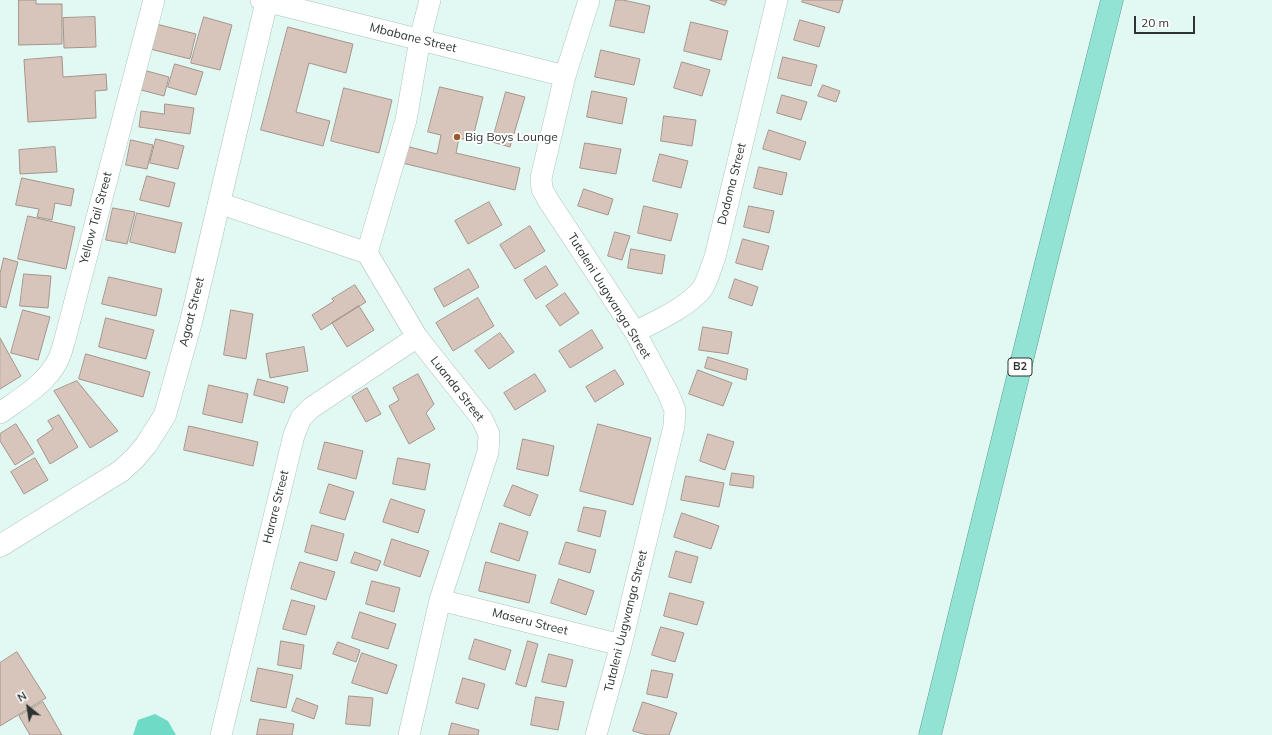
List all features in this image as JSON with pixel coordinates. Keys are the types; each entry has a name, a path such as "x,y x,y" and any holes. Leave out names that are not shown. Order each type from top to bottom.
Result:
{"highway":[{"name":"B2","path":"920,735 1100,0"},
{"name":"B2","path":"930,735 1112,0"}],"street":[{"name":"Yellow Tail Street","path":"0,413 34,389 48,375 58,360 65,339 154,0"},
{"name":"Mbabane Street","path":"265,0 565,76"},
{"name":"Agaat Street","path":"0,546 121,471 146,445 165,415 190,322 219,203 265,0"},
{"path":"219,203 367,252 406,120 420,40 430,0"},
{"name":"Tutaleni Uugwanga Street","path":"589,0 565,76 541,178 542,189 635,332 668,393 675,410 674,426 621,644 596,735"},
{"name":"Dodoma Street","path":"635,332 680,307 703,288 718,242 777,0"},
{"name":"Luanda Street","path":"367,252 417,337 482,419 488,434 488,452 440,600 409,735"},
{"name":"Harare Street","path":"220,735 294,435 302,418 311,408 417,337"},
{"name":"Maseru Street","path":"440,600 621,644"}],"green space":[{"path":"155,714 168,721 176,735 133,735 138,720"}],"building":[{"path":"19,0 36,0 36,4 62,4 62,44 19,45"},
{"path":"616,0 623,0 650,6 644,33 610,26"},
{"path":"710,0 727,0 725,5"},
{"path":"803,0 843,0 839,13 802,2"},
{"path":"95,17 96,47 64,48 63,18"},
{"path":"204,17 232,25 220,70 191,63"},
{"path":"800,20 825,27 819,47 794,40"},
{"path":"691,22 728,31 721,60 684,51"},
{"path":"156,24 196,34 190,59 150,49"},
{"path":"288,27 353,44 346,73 309,63 296,112 330,121 323,146 261,130"},
{"path":"601,50 640,59 634,85 595,77"},
{"path":"62,57 63,77 106,74 107,90 95,91 96,118 28,122 24,60"},
{"path":"783,57 817,65 811,86 778,78"},
{"path":"682,62 710,70 702,96 674,88"},
{"path":"175,64 203,72 196,95 168,87"},
{"path":"147,71 169,77 164,96 141,90"},
{"path":"823,85 840,91 836,102 818,96"},
{"name":"Big Boys Lounge","path":"440,87 483,97 472,141 459,138 456,153 520,168 515,190 402,163 406,146 437,154 441,135 428,132"},
{"path":"344,88 392,100 379,153 331,141"},
{"path":"592,91 627,98 622,124 587,117"},
{"path":"506,92 525,97 510,147 492,142"},
{"path":"782,95 807,102 801,120 777,113"},
{"path":"165,104 194,108 190,134 139,127 141,111 164,114"},
{"path":"664,116 696,120 692,146 661,141"},
{"path":"769,130 806,142 800,160 763,149"},
{"path":"156,139 184,146 178,169 150,163"},
{"path":"131,140 153,145 147,169 126,165"},
{"path":"585,143 621,149 616,174 580,168"},
{"path":"55,147 57,172 20,174 19,150"},
{"path":"660,154 688,161 681,188 653,181"},
{"path":"759,167 787,173 782,195 754,188"},
{"path":"147,176 175,183 169,207 140,200"},
{"path":"22,178 74,189 71,206 55,203 52,220 37,217 39,209 16,205"},
{"path":"584,189 613,199 608,215 578,206"},
{"path":"489,202 502,225 468,244 455,221"},
{"path":"644,206 678,214 671,241 638,233"},
{"path":"749,206 774,211 769,233 744,227"},
{"path":"113,208 135,212 127,244 106,240"},
{"path":"137,213 182,223 175,253 130,242"},
{"path":"28,216 75,227 66,269 18,259"},
{"path":"530,226 545,251 515,269 500,245"},
{"path":"615,232 630,236 622,260 608,256"},
{"path":"743,239 769,246 762,270 736,263"},
{"path":"631,249 665,255 662,274 628,268"},
{"path":"4,258 18,262 6,308 0,306 0,274"},
{"path":"546,266 558,285 536,299 524,280"},
{"path":"469,269 479,287 444,307 434,289"},
{"path":"24,274 51,276 48,308 20,306"},
{"path":"109,277 162,289 156,316 102,304"},
{"path":"735,279 758,287 752,306 729,298"},
{"path":"355,285 366,302 321,330 312,315 334,301 332,299"},
{"path":"565,293 579,313 560,326 546,306"},
{"path":"478,298 494,326 453,351 436,323"},
{"path":"359,306 374,330 347,347 332,323"},
{"path":"23,310 50,317 38,360 11,353"},
{"path":"231,310 253,314 246,359 224,355"},
{"path":"106,318 154,330 146,359 99,347"},
{"path":"703,327 732,332 728,354 699,350"},
{"path":"592,330 603,348 570,368 559,351"},
{"path":"500,333 514,352 489,369 475,351"},
{"path":"0,338 21,376 0,389"},
{"path":"304,347 308,371 270,378 266,354"},
{"path":"86,354 150,372 143,397 79,379"},
{"path":"708,357 748,369 746,380 705,368"},
{"path":"615,370 624,384 595,402 586,387"},
{"path":"698,370 732,383 723,406 689,394"},
{"path":"418,374 434,404 426,413 435,429 409,444 389,406 399,400 393,388"},
{"path":"535,374 546,391 515,410 504,393"},
{"path":"258,379 288,387 284,403 254,395"},
{"path":"77,381 118,431 90,448 54,391"},
{"path":"209,385 248,394 242,423 203,414"},
{"path":"367,388 381,414 366,422 352,397"},
{"path":"59,415 78,447 50,464 37,440 53,429 48,421"},
{"path":"16,424 34,453 15,465 0,441 0,434"},
{"path":"598,424 651,438 633,505 580,491"},
{"path":"189,426 258,442 253,466 184,450"},
{"path":"708,434 734,442 725,470 700,461"},
{"path":"523,439 554,446 548,476 517,469"},
{"path":"325,442 363,451 356,479 318,469"},
{"path":"35,458 48,480 24,494 11,472"},
{"path":"398,458 430,464 425,490 393,484"},
{"path":"732,473 754,476 753,488 730,485"},
{"path":"686,476 724,483 719,507 681,500"},
{"path":"329,484 354,492 345,520 320,513"},
{"path":"513,485 538,495 530,516 504,506"},
{"path":"391,499 425,510 418,533 383,522"},
{"path":"584,507 606,511 600,537 578,531"},
{"path":"682,513 719,526 711,549 674,537"},
{"path":"500,523 528,532 519,561 491,552"},
{"path":"312,525 344,534 337,561 305,552"},
{"path":"392,539 429,551 420,577 384,565"},
{"path":"566,542 596,550 590,573 559,564"},
{"path":"676,551 698,557 691,583 669,577"},
{"path":"355,552 381,561 377,571 351,563"},
{"path":"300,562 335,572 326,600 291,589"},
{"path":"486,562 536,575 529,603 479,591"},
{"path":"559,579 594,591 586,615 551,603"},
{"path":"372,581 400,588 394,612 366,604"},
{"path":"670,593 704,602 697,625 664,616"},
{"path":"292,600 315,606 306,635 283,629"},
{"path":"360,612 396,624 388,649 352,638"},
{"path":"661,627 684,633 675,662 652,655"},
{"path":"475,639 511,650 505,670 469,659"},
{"path":"281,641 304,645 301,669 278,665"},
{"path":"528,641 538,644 526,687 516,684"},
{"path":"338,642 360,650 356,662 333,654"},
{"path":"17,652 46,698 0,726 0,663"},
{"path":"362,653 397,665 387,694 352,683"},
{"path":"549,654 573,660 566,687 542,682"},
{"path":"258,668 293,675 286,708 251,701"},
{"path":"652,670 673,674 667,698 647,694"},
{"path":"463,678 485,684 478,709 456,703"},
{"path":"349,696 373,698 370,726 346,724"},
{"path":"536,697 564,702 558,730 531,725"},
{"path":"297,698 318,706 314,719 292,711"},
{"path":"43,702 62,735 30,735 19,716"},
{"path":"643,702 677,713 669,735 647,735 633,731"},
{"path":"260,719 294,724 292,735 257,735"},
{"path":"452,723 479,730 478,735 449,735"}],"place":[{"name":"Big Boys Lounge","path":"457,137"}]}
